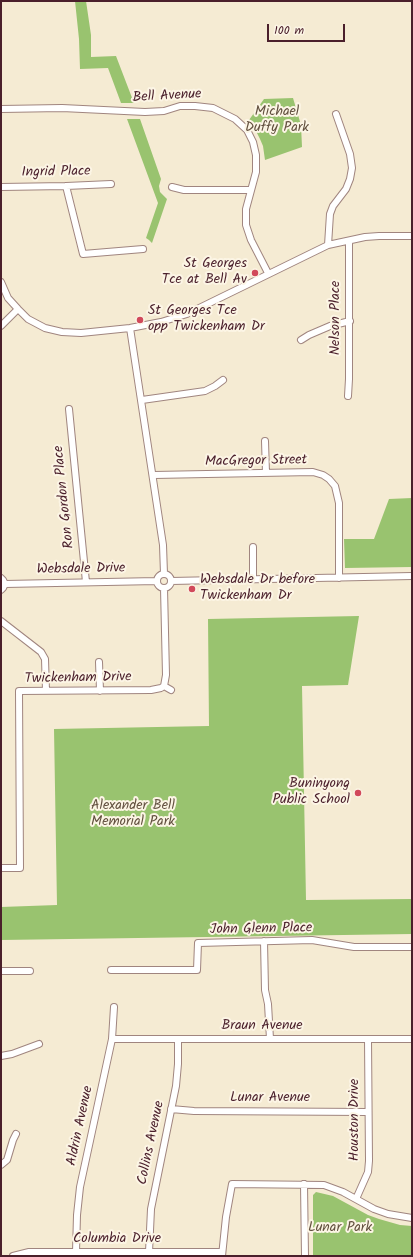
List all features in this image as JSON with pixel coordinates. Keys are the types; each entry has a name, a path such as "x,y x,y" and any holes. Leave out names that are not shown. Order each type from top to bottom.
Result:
{"street":[{"name":"Bell Avenue","path":"1,109 62,108 145,112 164,111 180,106 195,106 213,108 235,119 247,130 253,142 256,155 256,172 246,209 246,225 251,240 268,273"},
{"path":"328,245 330,214 346,189 352,168 350,154 336,114"},
{"name":"Ingrid Place","path":"1,187 111,184"},
{"path":"66,186 83,254 143,249"},
{"path":"172,187 184,190 251,190"},
{"path":"1,282 8,298 18,309 28,319 45,328 62,332 81,333 130,328 161,322 187,314 268,273 328,245 379,236 412,236"},
{"name":"Nelson Place","path":"348,396 350,321 349,241"},
{"path":"1,326 18,309"},
{"path":"301,340 330,326 350,321"},
{"path":"130,328 154,475 163,545 164,574"},
{"path":"142,400 205,391 223,380"},
{"name":"Ron Gordon Place","path":"69,409 86,582"},
{"path":"265,441 266,473"},
{"name":"MacGregor Street","path":"154,475 313,472 323,475 335,486 339,503 339,578"},
{"path":"253,547 253,579"},
{"path":"164,574 168,575 171,581 169,587 164,588 159,586 157,581 158,577 164,574"},
{"path":"171,581 412,576"},
{"path":"1,590 3,588 3,581"},
{"name":"Websdale Drive","path":"3,581 157,581"},
{"path":"164,588 166,675 164,686 171,690"},
{"path":"1,621 41,652 45,659 46,691"},
{"path":"99,662 100,691"},
{"name":"Twickenham Drive","path":"1,868 20,868 19,691 100,691 157,689 164,686"},
{"path":"264,940 265,990 268,1004 270,1039"},
{"name":"John Glenn Place","path":"111,970 196,970 198,943 264,940 312,940 354,947 412,947"},
{"path":"1,970 30,971"},
{"name":"Aldrin Avenue","path":"76,1252 77,1215 80,1186 112,1039 114,1007"},
{"name":"Braun Avenue","path":"112,1039 412,1039"},
{"name":"Collins Avenue","path":"149,1252 151,1209 176,1086 178,1039"},
{"name":"Houston Drive","path":"356,1199 368,1172 369,1161 368,1039"},
{"path":"1,1056 12,1054 39,1044"},
{"name":"Lunar Avenue","path":"171,1108 194,1111 368,1112"},
{"path":"1,1165 7,1160 16,1134"},
{"path":"222,1254 226,1217 232,1184 324,1185 343,1192 374,1209 388,1214 412,1218"},
{"path":"304,1184 305,1256"},
{"name":"Columbia Drive","path":"13,1256 29,1252 149,1252 222,1254"}],"green space":[{"path":"75,1 86,1 91,35 91,57 116,56 134,103 121,103 108,68 80,69 79,39"},
{"name":"Michael Duffy Park","path":"293,98 301,125 302,147 265,160 263,146 249,120 264,99"},
{"path":"127,119 140,119 161,179 159,186 160,192 167,199 152,243 146,238 158,203"},
{"path":"412,498 412,567 345,568 344,539 374,539 389,499"},
{"name":"Alexander Bell Memorial Park","path":"359,616 348,685 302,686 306,900 412,899 412,934 1,940 1,907 57,905 54,729 209,726 208,619"},
{"name":"Lunar Park","path":"316,1192 333,1196 368,1215 379,1219 400,1225 412,1226 412,1256 313,1256 313,1195"}],"place":[{"name":"St Georges Tce at Bell Av","path":"255,273"},
{"name":"St Georges Tce opp Twickenham Dr","path":"140,320"},
{"name":"Websdale Dr before Twickenham Dr","path":"192,589"},
{"name":"Buninyong Public School","path":"358,793"}]}
